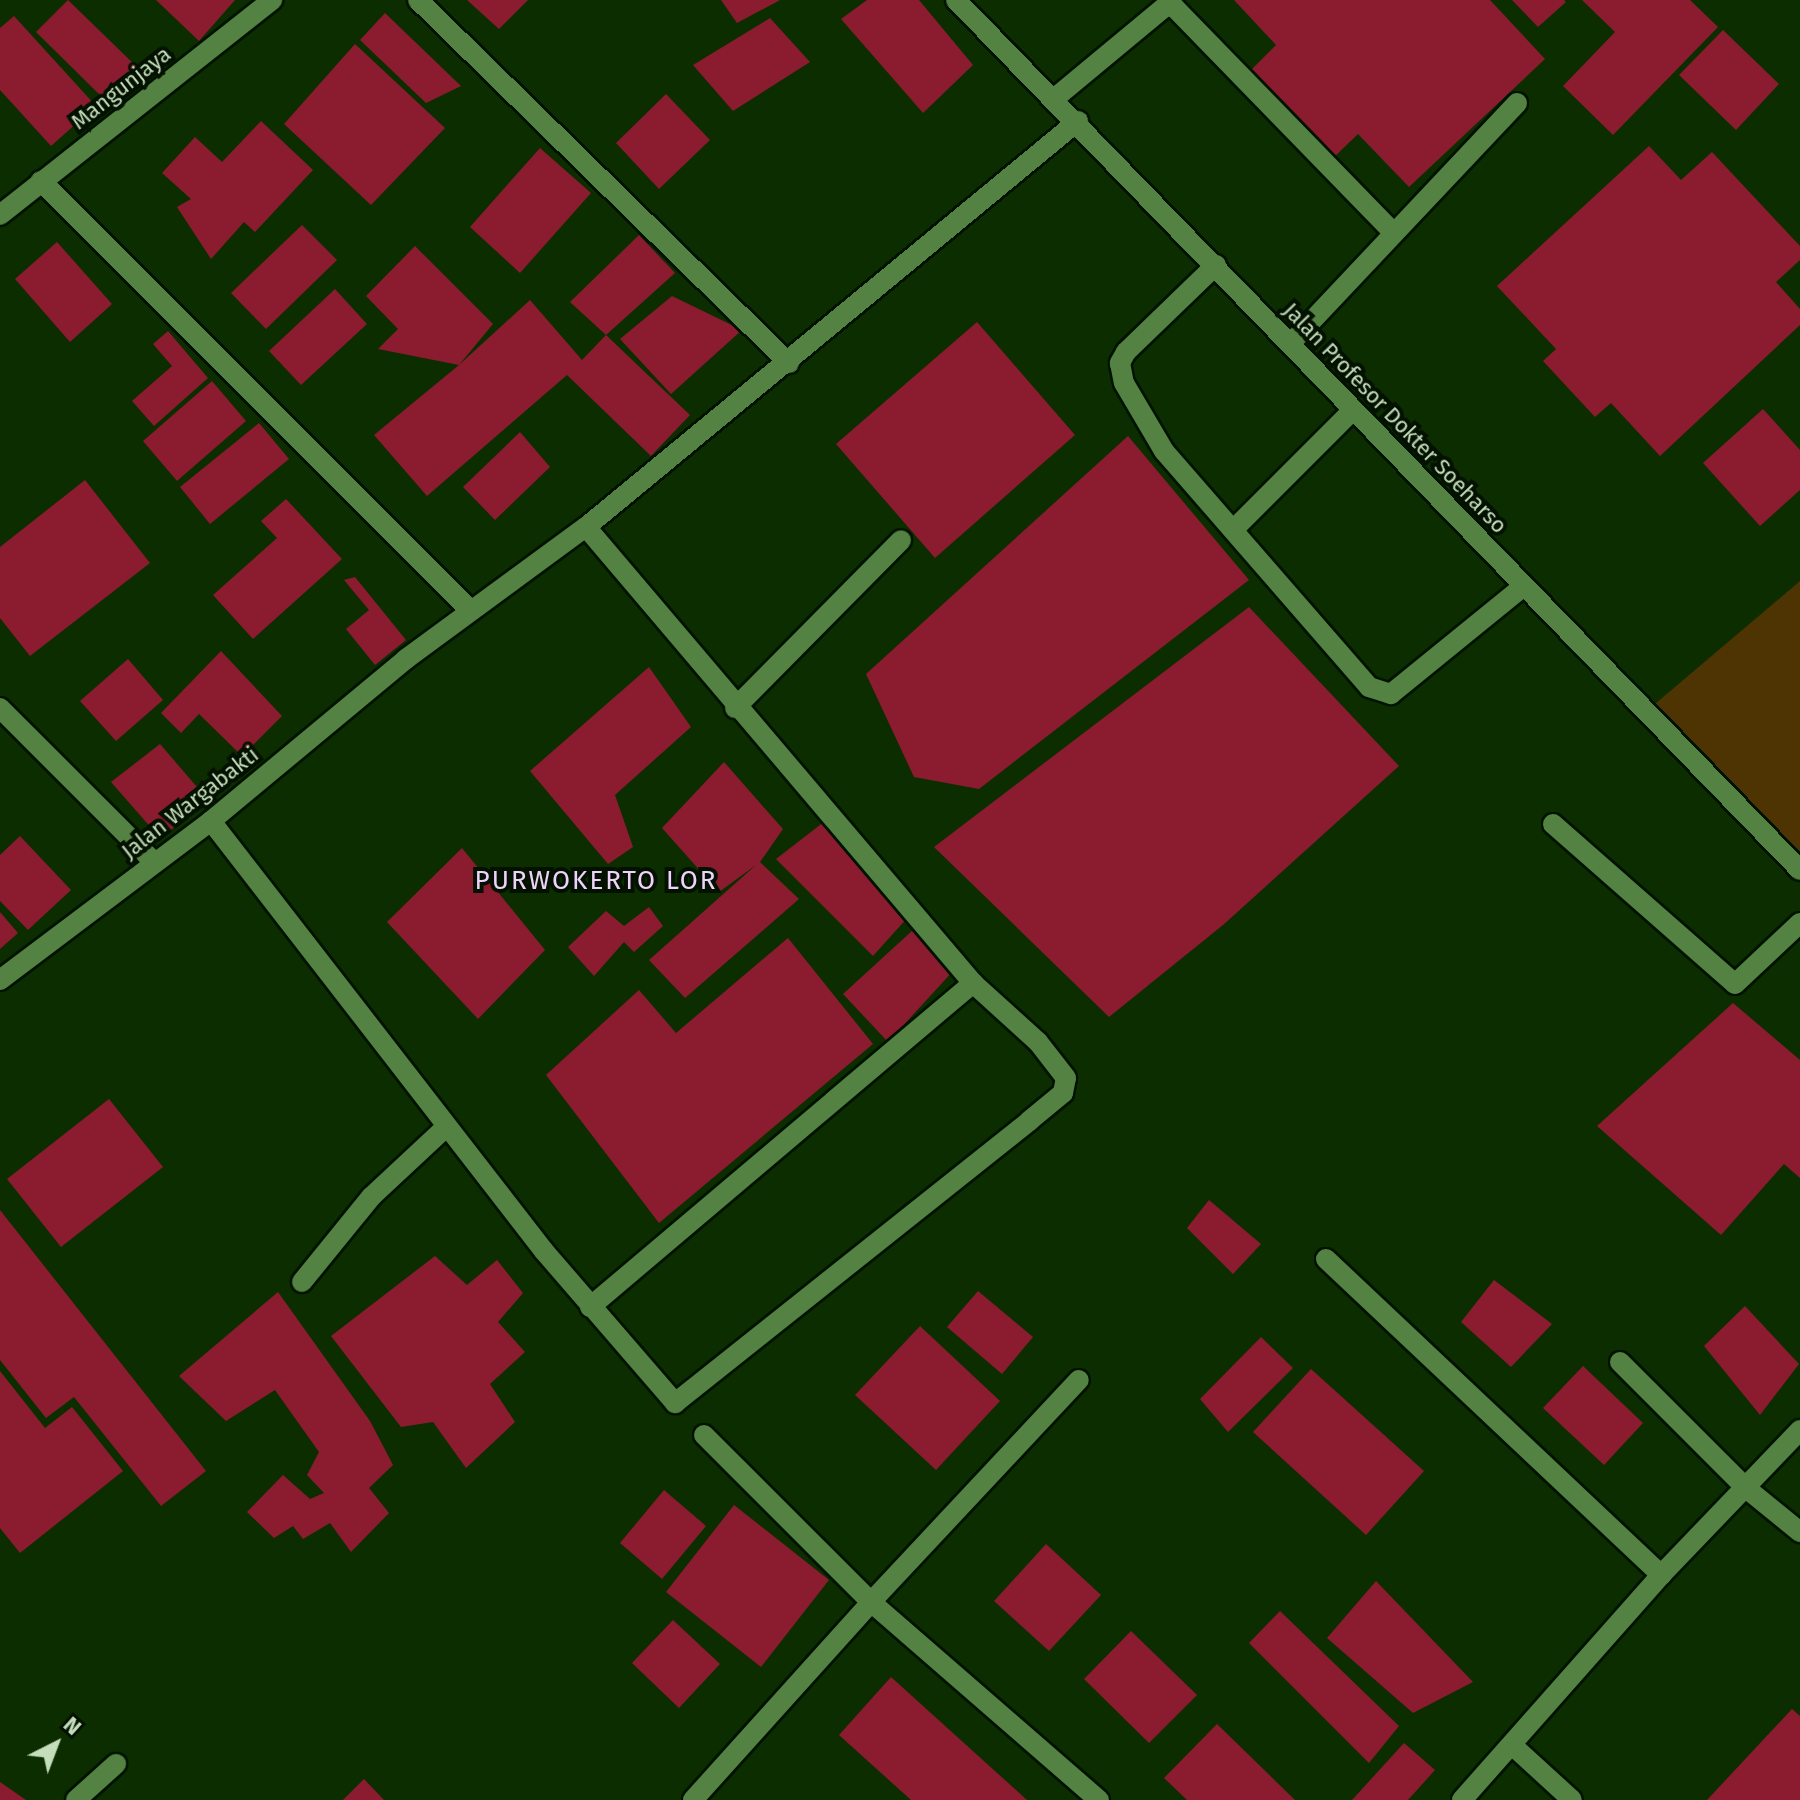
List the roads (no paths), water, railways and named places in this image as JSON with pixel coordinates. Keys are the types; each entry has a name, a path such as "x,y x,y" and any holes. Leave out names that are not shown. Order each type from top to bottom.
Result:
{"street":[{"name":"Mangunjaya","path":"0,215 272,0"},
{"path":"418,0 789,363"},
{"name":"Jalan Profesor Dokter Soeharso","path":"956,0 1078,121 1353,410 1800,870"},
{"path":"1055,98 1166,6 1174,7 1393,232"},
{"path":"1290,344 1517,103"},
{"name":"Jalan Wargabakti","path":"0,980 211,821 406,659 586,527 789,363 1078,121"},
{"path":"41,181 471,611"},
{"path":"1216,265 1157,317 1120,363 1124,383 1164,451 1369,687 1381,694 1391,694 1524,586"},
{"path":"1233,530 1353,410"},
{"path":"211,821 446,1127 590,1307 675,1403 1063,1093 1066,1078 973,983 735,708 586,527"},
{"path":"735,708 901,540"},
{"path":"0,708 154,862"},
{"path":"1553,824 1735,984 1800,923"},
{"path":"590,1307 973,983"},
{"path":"302,1282 371,1197 446,1127"},
{"path":"1326,1259 1661,1575"},
{"path":"1620,1362 1746,1488 1800,1532"},
{"path":"693,1800 871,1602 1079,1380"},
{"path":"1462,1800 1661,1575 1800,1430"},
{"path":"704,1435 871,1602 1099,1800"},
{"path":"1512,1745 1572,1800"},
{"path":"76,1800 116,1764"}],"district":[{"name":"PURWOKERTO LOR","path":"596,881"}]}
